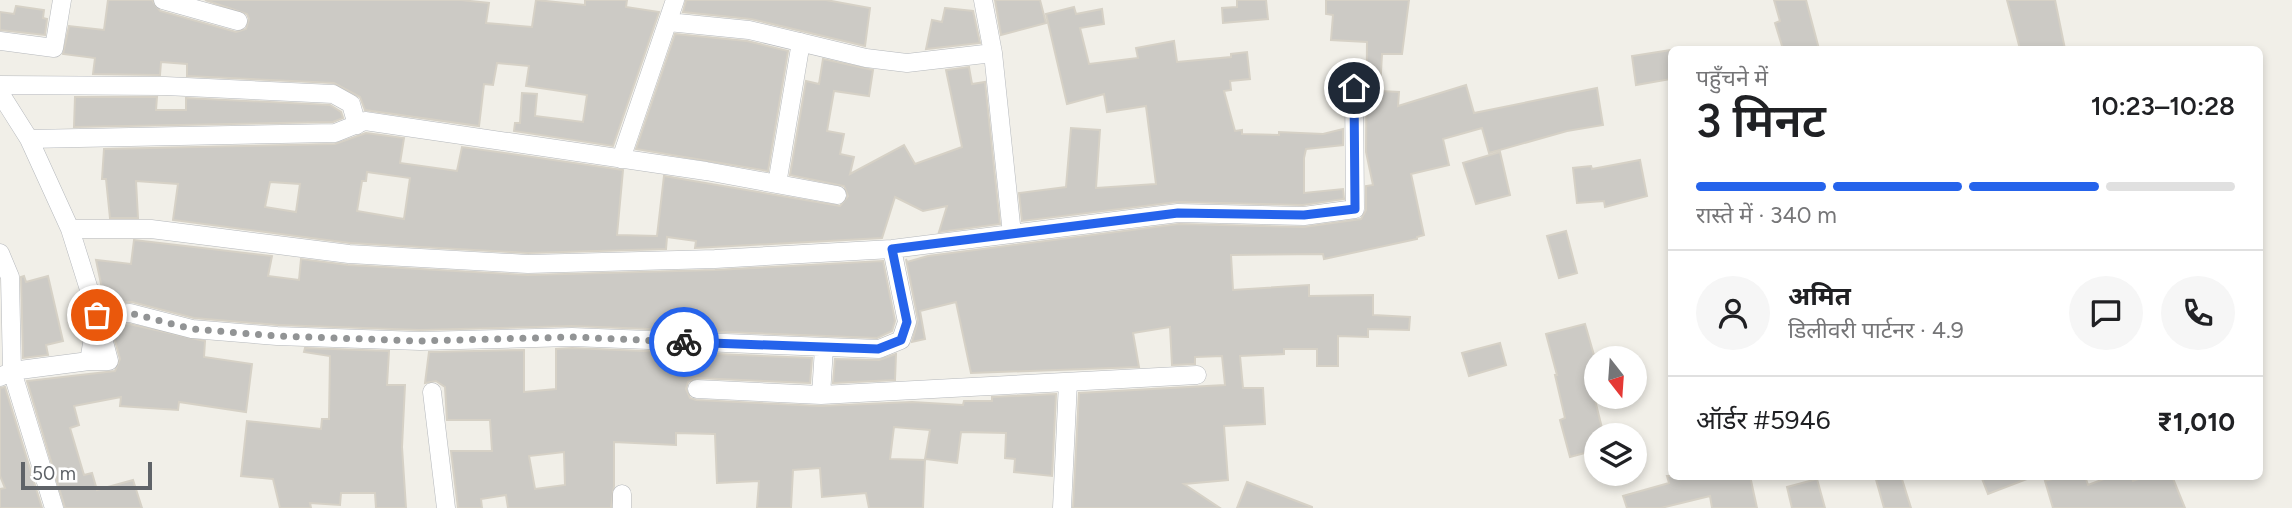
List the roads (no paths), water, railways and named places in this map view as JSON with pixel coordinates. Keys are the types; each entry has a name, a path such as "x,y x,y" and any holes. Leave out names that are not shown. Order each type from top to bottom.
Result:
{"street":[{"path":"0,41 54,48 62,0"},
{"path":"163,0 238,21"},
{"path":"621,159 675,0"},
{"path":"984,0 993,53 1012,234"},
{"path":"668,22 737,28 866,58 907,63 993,53"},
{"path":"778,184 801,42"},
{"path":"0,85 165,86 333,94 351,104 357,125"},
{"path":"70,229 151,229 349,254 528,264 715,259 892,249 1178,213 1304,215 1355,209 1354,88"},
{"path":"0,93 29,139 70,229 97,315 89,361 6,374"},
{"path":"29,139 335,133 365,121 621,159 837,195"},
{"path":"97,315 130,313 192,329 277,336 420,341 572,337 878,349 901,340 907,322 892,249"},
{"path":"0,253 10,277 6,374 54,508"},
{"path":"821,395 824,348"},
{"path":"697,389 821,395 1197,375"},
{"path":"1062,508 1068,382"},
{"path":"432,392 446,508"}]}
